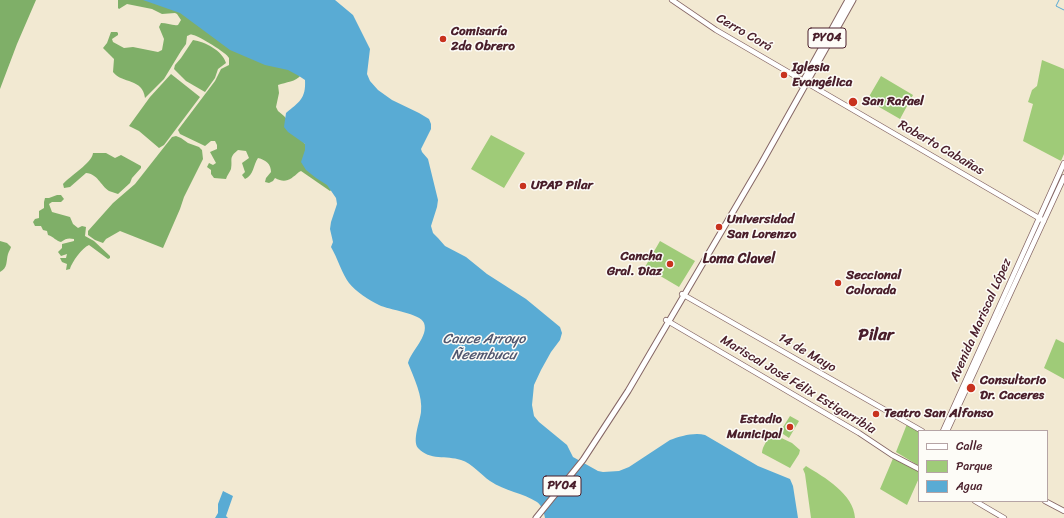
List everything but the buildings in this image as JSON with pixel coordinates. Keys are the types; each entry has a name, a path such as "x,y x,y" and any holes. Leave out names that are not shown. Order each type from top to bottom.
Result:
{"main road":[{"name":"Cerro Corá","path":"672,0 716,30 758,53 805,82"},
{"name":"PY04","path":"805,82 848,0"},
{"name":"PY04","path":"536,518 583,460 628,391 852,0"},
{"name":"Roberto Cabañas","path":"805,82 1042,220"},
{"path":"1042,220 1064,163"},
{"path":"1042,220 1064,177"},
{"name":"Avenida Mariscal López","path":"943,430 985,336 1042,220"},
{"name":"Avenida Mariscal López","path":"947,430 1042,220"},
{"name":"14 de Mayo","path":"684,294 920,430"},
{"name":"Mariscal José Félix Estigarribia","path":"668,321 845,425 892,455 918,468"},
{"path":"977,502 1004,518"},
{"path":"1047,502 1064,511"}],"green space":[{"path":"0,0 36,0 0,89"},
{"path":"118,0 172,0 301,75 294,80 278,85 279,93 276,107 295,129 334,188 330,191 301,171 291,179 285,181 275,178 269,183 265,182 266,178 271,172 270,167 266,161 258,158 252,172 245,179 242,175 245,172 242,163 249,158 246,151 238,150 232,157 231,169 226,179 214,178 211,174 211,170 207,167 209,163 213,165 216,163 210,152 217,149 215,141 211,141 205,146 180,134 178,130 215,81 221,69 229,65 229,58 201,38 192,35 187,36 186,44 164,79 145,98 140,87 117,76 113,72 114,59 103,48 107,43 111,32 117,32 118,35 112,39 113,42 124,48 133,47 158,52 162,50 164,39 159,27 161,23 178,25 181,20 175,13 162,14 152,9 127,4 119,9"},
{"path":"193,40 212,47 221,54 226,63 218,69 215,78 205,92 186,81 174,69 175,65"},
{"path":"1042,60 1064,69 1064,154 1061,161 1023,141 1033,104 1028,102 1032,90 1037,86"},
{"path":"171,74 200,97 164,145 159,148 139,131 129,126 150,97"},
{"path":"881,76 913,95 900,119 867,100"},
{"path":"491,135 525,153 504,188 471,169"},
{"path":"176,136 199,147 202,150 203,159 184,197 163,248 120,231 106,239 103,243 88,235 88,231 113,203 135,184 172,137"},
{"path":"93,153 106,153 115,158 121,155 141,166 141,168 132,178 130,183 118,194 109,191 93,175 86,173 70,187 64,188 63,184 89,161"},
{"path":"61,195 64,199 61,202 52,202 49,204 52,212 70,217 73,224 78,228 82,226 86,227 85,236 94,241 110,256 110,258 108,259 89,245 83,249 70,269 66,270 67,264 62,262 60,258 66,258 67,254 61,256 58,252 62,248 62,244 74,241 74,239 71,238 61,242 48,235 47,231 43,230 41,226 35,226 33,222 35,219 39,218 39,211 44,208 45,198"},
{"path":"0,241 7,243 11,247 6,266 0,272"},
{"name":"Cancha Gral. Diaz","path":"660,241 695,261 679,287 645,267"},
{"path":"1056,339 1064,343 1064,379 1044,368"},
{"name":"Estadio Municipal","path":"790,416 799,421 789,438 780,432"},
{"path":"907,424 918,430 918,465 896,452"},
{"path":"773,434 792,443 800,450 790,468 762,453 763,448"},
{"path":"894,456 918,469 918,480 907,505 880,489"},
{"path":"806,466 821,475 844,494 853,509 855,518 811,518 803,469"}],"water":[{"name":"Cauce Arroyo Ñeembucu","path":"143,0 335,0 353,15 370,49 367,74 370,81 378,90 392,100 429,119 431,129 421,149 428,159 438,200 431,226 433,233 445,246 466,257 487,274 526,299 560,327 562,333 560,340 551,352 534,385 532,405 534,416 539,422 567,445 573,457 598,471 603,472 619,471 629,467 670,440 692,434 705,435 758,466 790,479 793,486 798,518 545,518 540,505 537,502 496,484 473,466 455,459 428,455 423,452 416,445 421,412 421,400 418,387 408,363 424,333 424,323 411,314 384,307 371,301 355,290 344,276 331,247 333,242 330,229 337,204 336,198 327,185 306,170 301,162 305,150 305,144 288,132 284,127 286,113 301,100 303,96 305,80 288,70 265,65 230,50 180,13"},
{"path":"223,491 233,496 226,516 228,518 215,518 218,513 218,504"}],"waterway":[{"path":"1059,0 1056,6 1064,10"}],"place":[{"name":"Comisaría 2da Obrero","path":"443,39"},
{"name":"Iglesia Evangélica","path":"784,75"},
{"name":"San Rafael","path":"853,102"},
{"name":"UPAP Pilar","path":"523,186"},
{"name":"Universidad San Lorenzo","path":"719,227"},
{"name":"Cancha Gral. Diaz","path":"670,264"},
{"name":"Seccional Colorada","path":"838,283"},
{"name":"Consultorio Dr. Caceres","path":"971,388"},
{"name":"Teatro San Alfonso","path":"876,414"},
{"name":"Estadio Municipal","path":"790,427"}],"district":[{"name":"Loma Clavel","path":"739,259"},
{"name":"Pilar","path":"876,336"}]}
